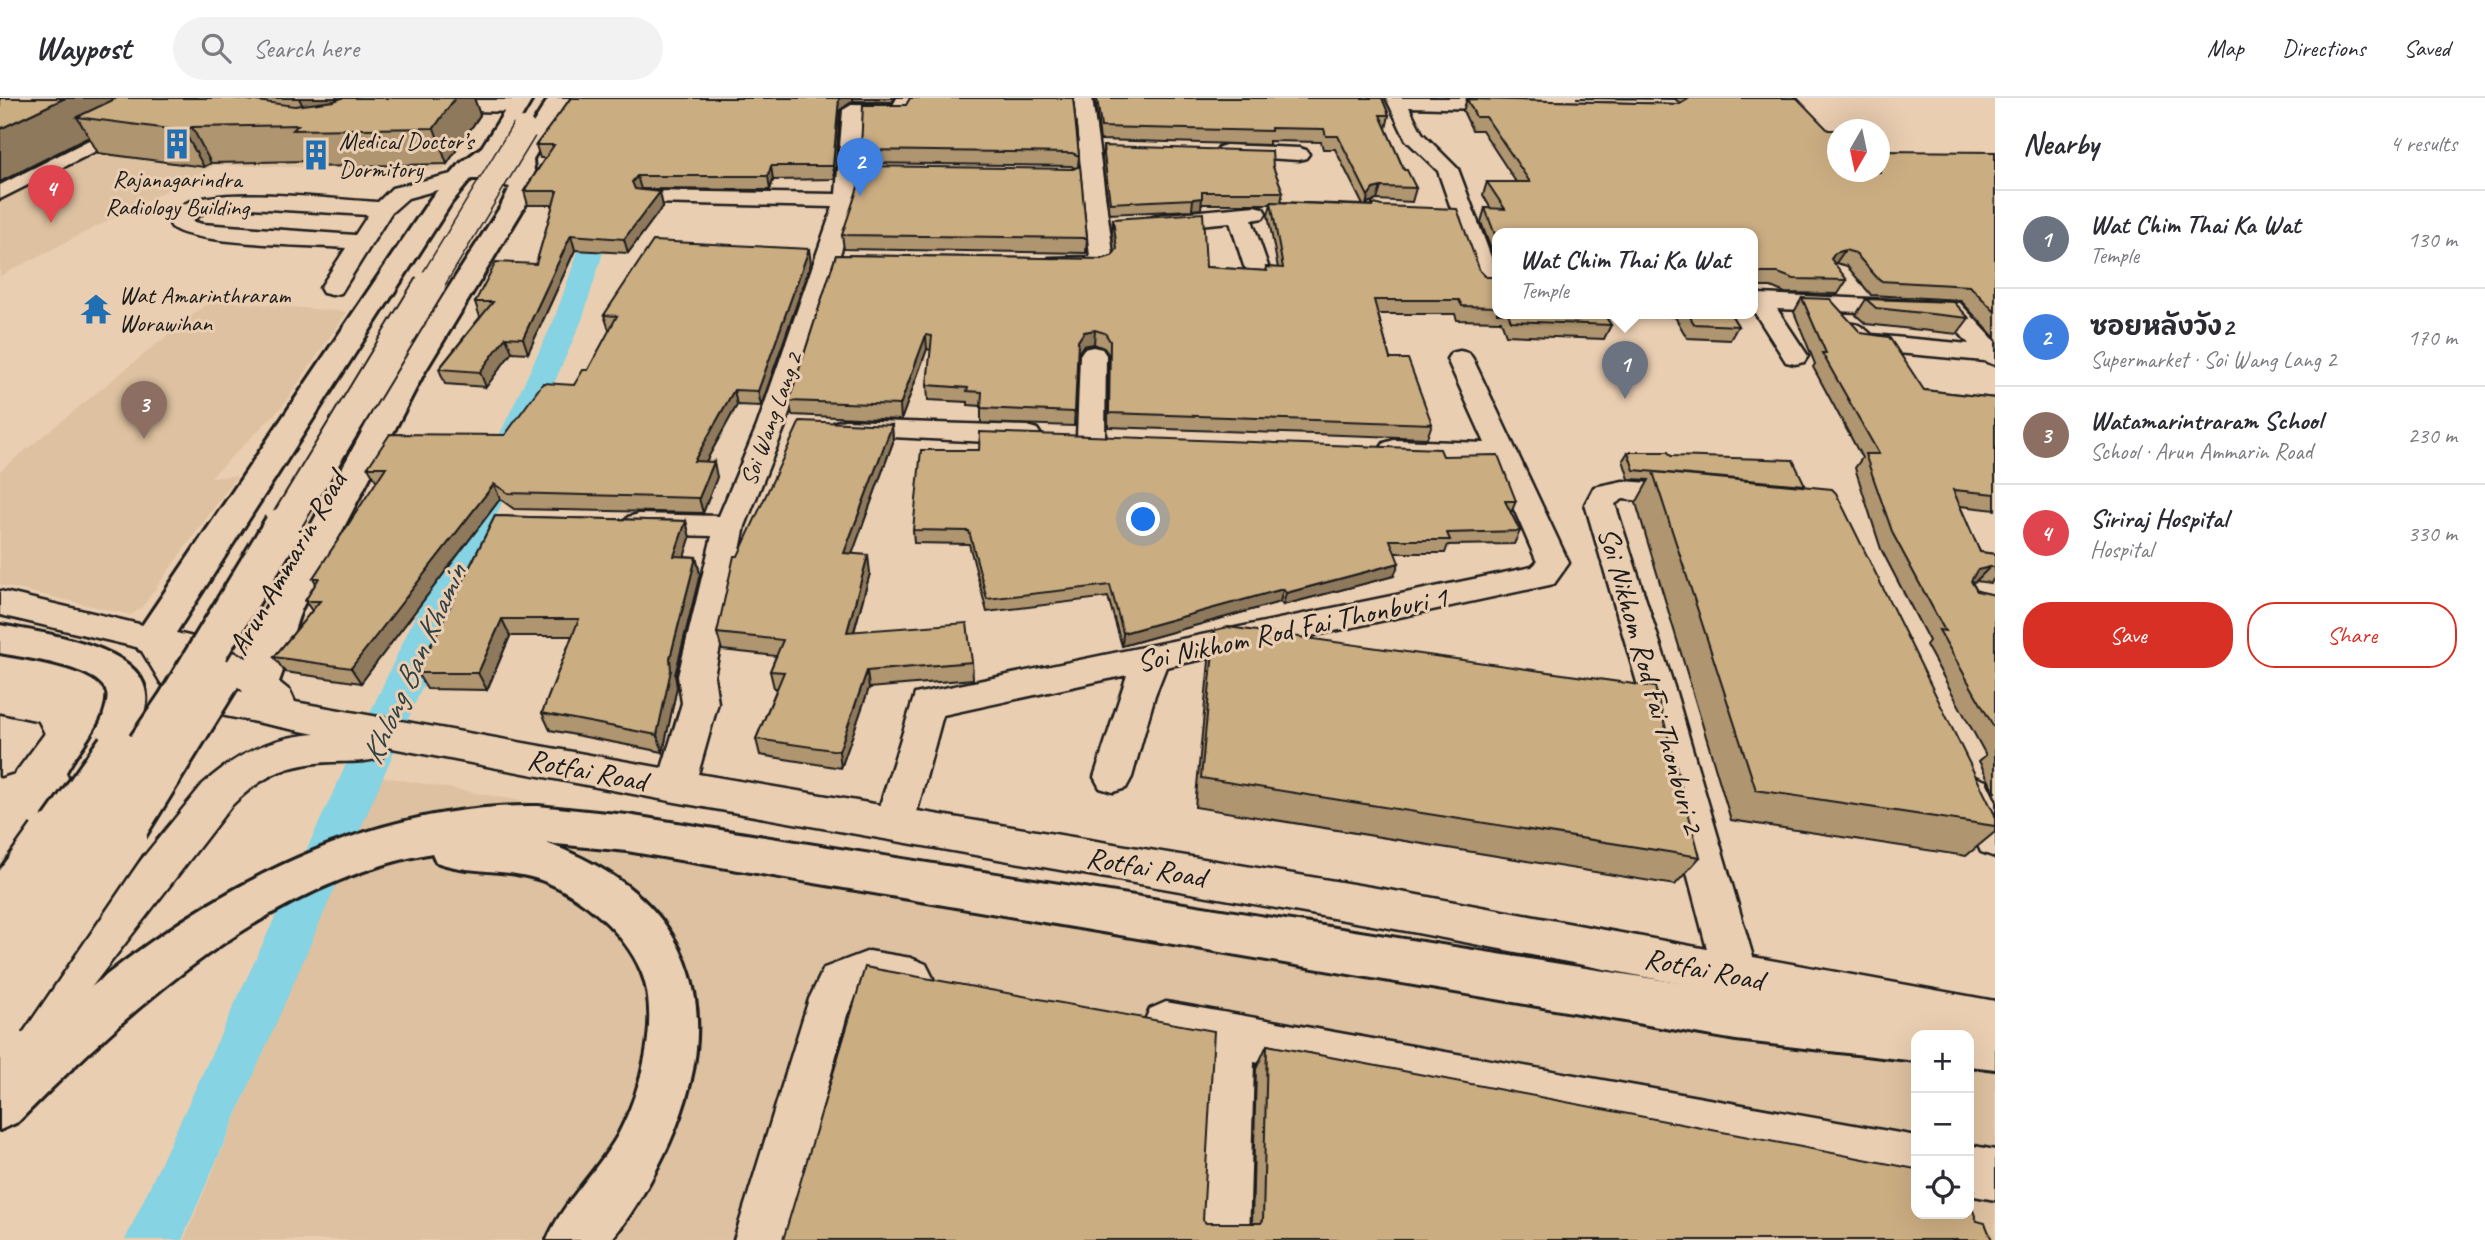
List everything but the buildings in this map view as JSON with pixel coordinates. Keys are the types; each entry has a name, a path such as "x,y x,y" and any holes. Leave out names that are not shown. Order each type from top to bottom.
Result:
{"main road":[{"name":"Arun Ammarin Road","path":"0,1018 119,844 180,748 502,191 559,98"},
{"path":"152,640 443,198 463,184 529,101"},
{"path":"0,959 176,704 496,173 529,101"},
{"path":"259,685 273,632 296,585 409,373 513,206 523,183 522,158"},
{"name":"Arun Ammarin Road","path":"0,912 175,660 463,184"},
{"path":"0,639 102,665 121,677 126,686 125,709 117,727 44,850"},
{"path":"0,1104 78,1027 154,967 226,918 293,882 342,861 409,839 486,826 529,824 627,833 1737,1016 1911,1036"},
{"path":"293,882 354,863 411,852 440,849 493,850 542,859 578,875 611,898 638,927 654,950 668,978 673,1025 671,1050 664,1081 641,1146 612,1197 575,1240"},
{"path":"1974,1043 1995,1045"}],"street":[{"path":"0,193 187,98"},
{"name":"Soi Wang Lang 2","path":"675,786 700,703 696,676 730,526 795,426 840,259 846,201 855,172 853,110 900,111 906,98"},
{"path":"1030,262 1101,263 1096,149 1083,98"},
{"path":"1489,284 1448,169 1413,136 1396,100 1536,105"},
{"path":"413,106 529,101"},
{"path":"156,113 197,118"},
{"path":"1209,150 1299,154"},
{"path":"331,288 383,209 400,193 463,184"},
{"path":"649,197 846,201"},
{"path":"361,242 199,231 188,229 181,224 181,218 201,205 233,201 383,209"},
{"path":"1439,213 1463,214"},
{"path":"1098,224 1247,214 1256,266"},
{"path":"1838,294 1863,341 1994,355"},
{"path":"1795,356 1759,300 1838,294 1863,305 1951,308 1994,355"},
{"path":"795,426 1081,437 1093,355"},
{"name":"Soi Nikhom Rod Fai Thonburi 1","path":"894,824 928,704 1543,576 1553,563 1506,453 1460,359"},
{"path":"1367,448 1506,453"},
{"name":"Soi Nikhom Rod Fai Thonburi 2","path":"1716,498 1623,490 1605,494 1600,504 1644,692 1736,975"},
{"path":"611,523 730,526"},
{"path":"0,603 210,655 241,670 296,717 332,735"},
{"path":"152,640 173,674 199,698 296,717"},
{"path":"1227,642 1325,654"},
{"path":"1113,777 1133,706 1152,658"},
{"path":"0,729 24,733 0,761"},
{"path":"0,1069 228,784 270,757 304,748 332,735"},
{"name":"Rotfai Road","path":"332,735 488,751 675,786 1412,913 1995,1023"},
{"path":"1959,766 1995,839"},
{"path":"760,1240 825,1014 840,982 869,971 951,985"},
{"path":"1125,1017 1911,1159"},
{"path":"1223,1240 1232,1036"},
{"path":"1974,1171 1995,1175"}],"shaded area":[{"path":"0,98 493,98 443,171 216,165 0,276"},
{"path":"211,300 347,312 282,407 211,477 237,476 142,607 131,615 0,585 0,471"},
{"path":"379,776 1911,1042 1911,1219 1974,1219 1974,1053 1995,1056 1995,1240 184,1240"}],"waterway":[{"name":"Khlong Ban Khamin","path":"513,440 568,320 595,240 627,215"},
{"name":"Khlong Ban Khamin","path":"153,1240 487,498"}],"place":[{"name":"Rajanagarindra Radiology Building","path":"177,144"},
{"name":"Medical Doctor’s Dormitory","path":"316,155"},
{"name":"ซอยหลังวัง2","path":"860,196"},
{"name":"Siriraj Hospital","path":"51,223"},
{"name":"Wat Amarinthraram Worawihan","path":"96,309"},
{"name":"Wat Chim Thai Ka Wat","path":"1625,399"},
{"name":"Watamarintraram School","path":"144,439"}]}
